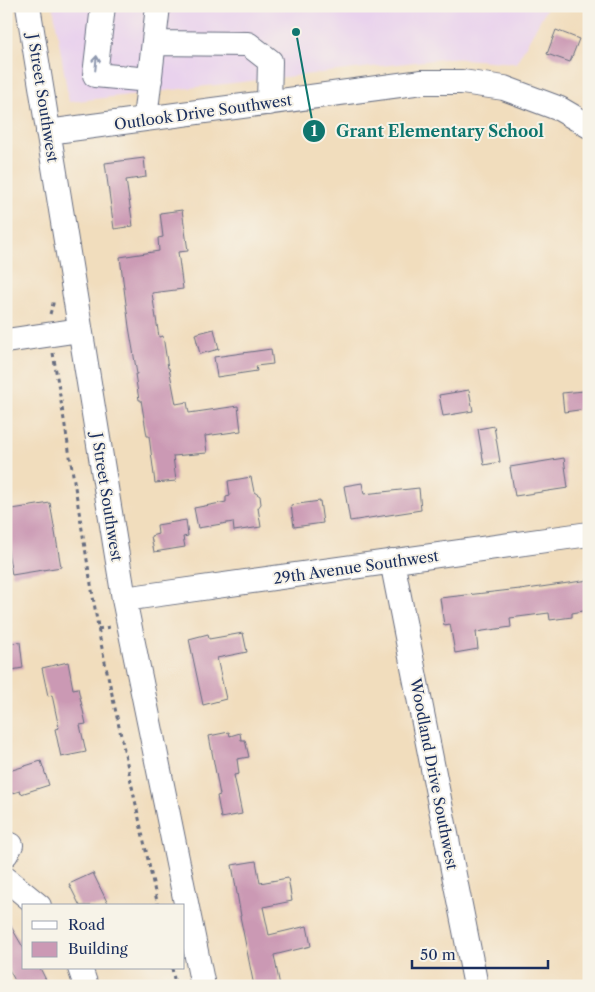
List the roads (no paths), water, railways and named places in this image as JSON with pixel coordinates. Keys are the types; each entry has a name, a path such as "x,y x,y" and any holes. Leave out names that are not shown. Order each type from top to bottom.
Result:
{"street":[{"name":"J Street Southwest","path":"28,6 124,599 177,904"},
{"path":"103,6 95,75 150,80"},
{"path":"145,119 158,6"},
{"path":"154,43 248,44 270,61 269,103"},
{"name":"Outlook Drive Southwest","path":"48,132 422,82 462,82 504,88 560,109 589,126"},
{"path":"6,340 80,330"},
{"name":"29th Avenue Southwest","path":"124,599 589,534"},
{"name":"Woodland Drive Southwest","path":"392,561 476,986"},
{"path":"6,879 37,904"},
{"name":"J Street Southwest","path":"185,949 191,983"},
{"path":"81,970 86,986"}],"place":[{"name":"Grant Elementary School","path":"296,32"}]}
